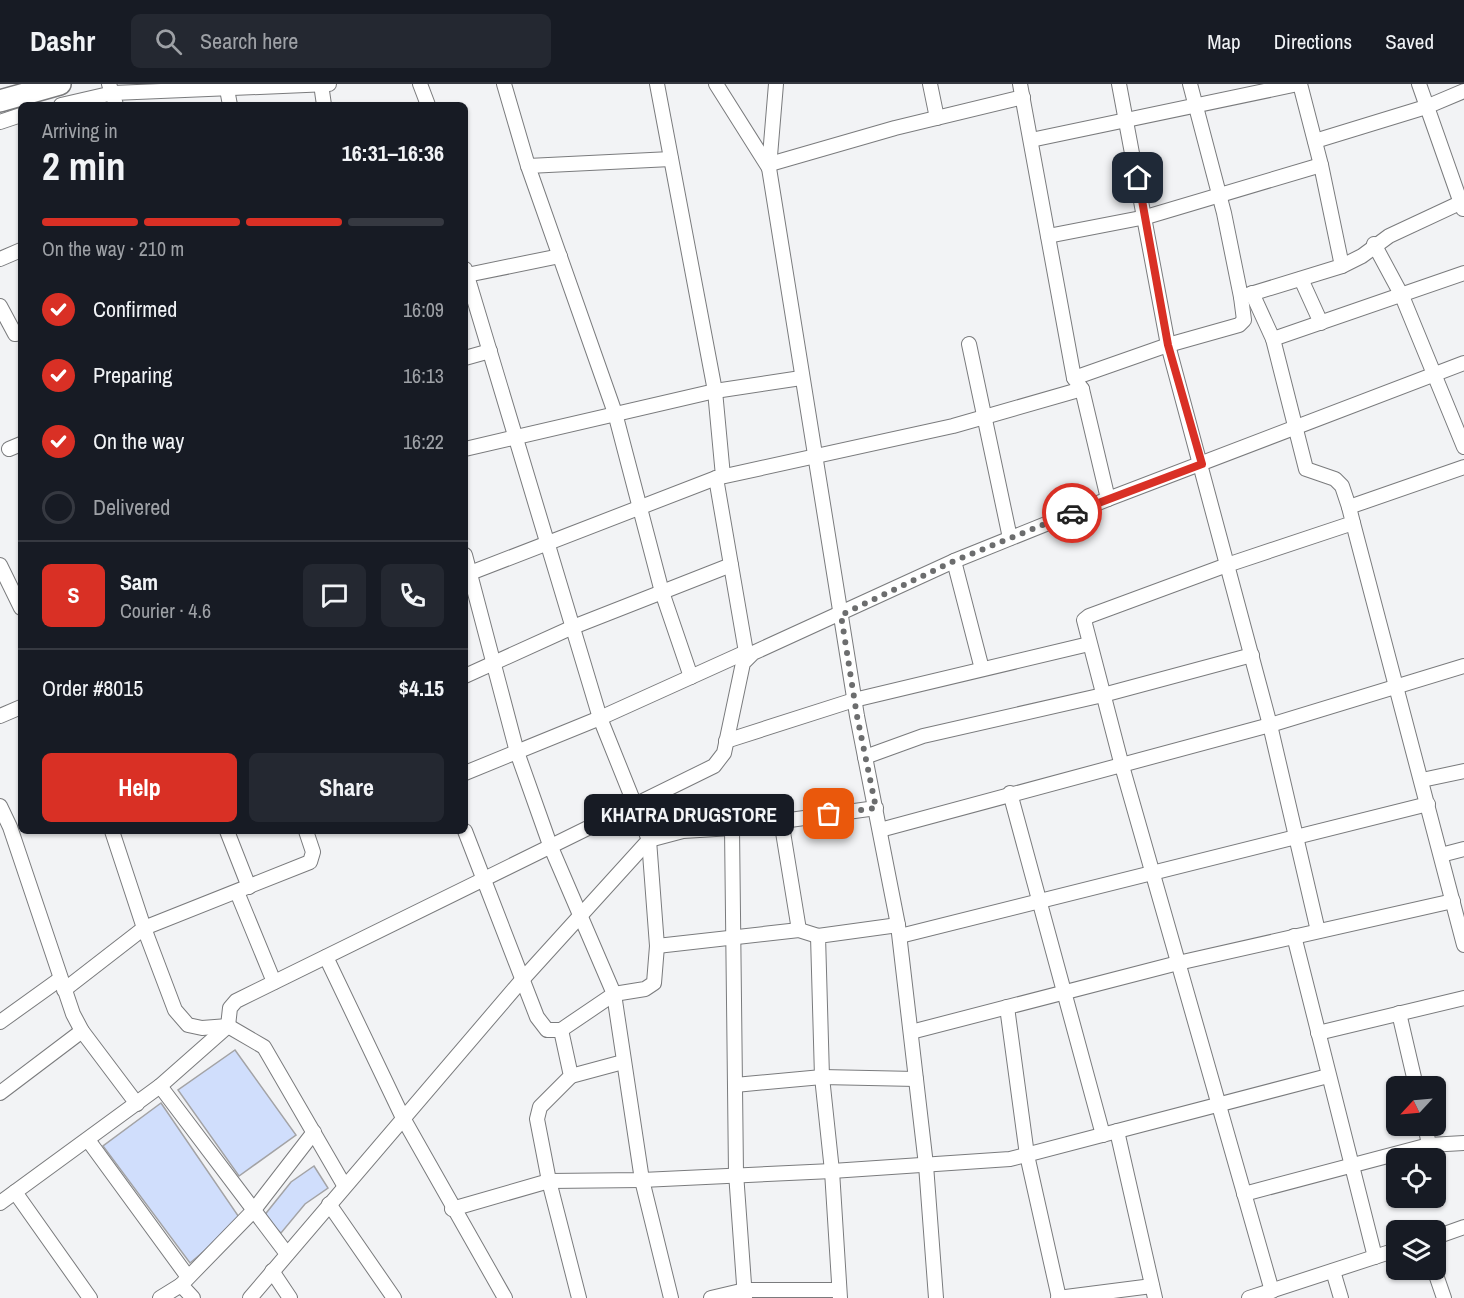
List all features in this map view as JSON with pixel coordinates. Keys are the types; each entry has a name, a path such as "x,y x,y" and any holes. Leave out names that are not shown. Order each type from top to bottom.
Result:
{"highway":[{"path":"0,101 60,84"}],"street":[{"path":"321,84 324,102"},
{"path":"75,102 113,94 227,86 329,84"},
{"path":"420,84 427,102"},
{"path":"504,84 528,166 615,413 662,592 691,677"},
{"path":"0,1203 160,1086 228,1026 230,1008 236,1001 633,803 714,766 724,753 738,681 746,655 720,477 715,391 657,84"},
{"path":"716,84 769,166"},
{"path":"776,84 769,166 854,700 899,931 926,1164 936,1298"},
{"path":"930,84 937,118"},
{"path":"1119,84 1128,120 1168,345 1202,464 1270,725 1318,931"},
{"path":"1190,84 1194,107 1247,295 1273,339 1306,469 1335,479 1342,486 1349,507 1463,938"},
{"path":"1031,140 1299,84 1321,165 1342,266"},
{"path":"1247,295 1342,266 1362,256 1374,244 1463,205 1419,84"},
{"path":"227,86 230,102"},
{"path":"769,166 1022,91 1078,384 1108,499"},
{"path":"1315,141 1426,107 1464,91"},
{"path":"0,122 18,116"},
{"path":"528,166 671,159"},
{"path":"1048,236 1146,216 1321,165"},
{"path":"1374,244 1402,296 1464,447"},
{"path":"0,259 18,251"},
{"path":"468,272 560,256"},
{"path":"1273,339 1464,273"},
{"path":"466,834 521,981 540,1024 547,1030 561,1030 614,994 645,989 654,983 657,946 649,840 600,718 468,279"},
{"path":"1301,279 1321,323"},
{"path":"671,1298 642,1179 614,994 550,845 518,752 468,574 639,505 720,477 984,417 1078,384 1168,345 1239,325 1247,295"},
{"path":"0,306 18,333"},
{"path":"969,344 1010,538"},
{"path":"468,357 490,351"},
{"path":"468,772 841,615 954,561 1010,538 1464,363"},
{"path":"468,448 715,391 801,378"},
{"path":"1349,507 1464,467"},
{"path":"1272,1291 1122,766 1084,623 1087,617 1227,565 1353,523"},
{"path":"954,561 982,669"},
{"path":"468,675 573,627 731,564"},
{"path":"0,565 18,602"},
{"path":"6,578 18,574"},
{"path":"726,741 854,700 1089,644"},
{"path":"865,757 923,736 1103,695 1252,656"},
{"path":"880,831 1010,793 1122,766 1270,725 1398,688 1464,666"},
{"path":"0,716 18,708"},
{"path":"1422,780 1464,771"},
{"path":"1007,1007 1027,1155 1059,1298 1154,1292 1110,1133 1065,992 1010,793"},
{"path":"657,946 799,930 818,936 899,931 1153,874 1428,804"},
{"path":"0,806 10,827 62,984 82,1031 137,1104"},
{"path":"250,1298 344,1185 521,981 649,840 683,831 732,828 876,808"},
{"path":"782,820 799,930"},
{"path":"732,828 736,1173 745,1294"},
{"path":"113,834 144,928 180,1018 194,1027 228,1026 264,1047 344,1185"},
{"path":"228,834 243,889 274,982"},
{"path":"0,1022 62,984 144,928 310,862 313,852 307,834"},
{"path":"1441,855 1464,849"},
{"path":"911,1032 1178,963 1453,901"},
{"path":"711,1298 745,1294 840,1294 832,1171 822,1077 818,936"},
{"path":"1294,936 1375,1257"},
{"path":"326,957 403,1118 452,1209 505,1298"},
{"path":"1318,1033 1464,998"},
{"path":"1399,1014 1414,1076"},
{"path":"561,1030 571,1076"},
{"path":"0,1093 82,1031"},
{"path":"579,1298 549,1181 537,1113 571,1076 623,1062"},
{"path":"452,1209 549,1181 832,1171 1000,1160 1027,1155 1328,1076"},
{"path":"735,1084 822,1077 916,1079"},
{"path":"160,1086 287,1254"},
{"path":"160,1298 185,1281 253,1211 314,1132"},
{"path":"1427,1136 1429,1145"},
{"path":"88,1140 185,1281 193,1298"},
{"path":"1244,1194 1429,1145 1464,1143"},
{"path":"15,1192 90,1298"},
{"path":"329,1204 394,1298"},
{"path":"1446,1233 1464,1227"},
{"path":"1249,1298 1386,1253"},
{"path":"1333,1270 1341,1298"},
{"path":"272,1271 290,1298"},
{"path":"1438,1280 1444,1298"}],"building":[{"path":"235,1050 296,1135 239,1176 178,1090"},
{"path":"161,1103 241,1220 190,1263 103,1146"},
{"path":"314,1166 328,1188 305,1204 281,1233 263,1217 291,1182"}],"way so far":[{"path":"829,814 876,808 857,716 841,615 954,561 1072,513"}],"place":[{"name":"KHATRA DRUGSTORE","path":"829,814"}],"route":[{"path":"1072,513 1202,464 1168,345 1138,178"}]}
